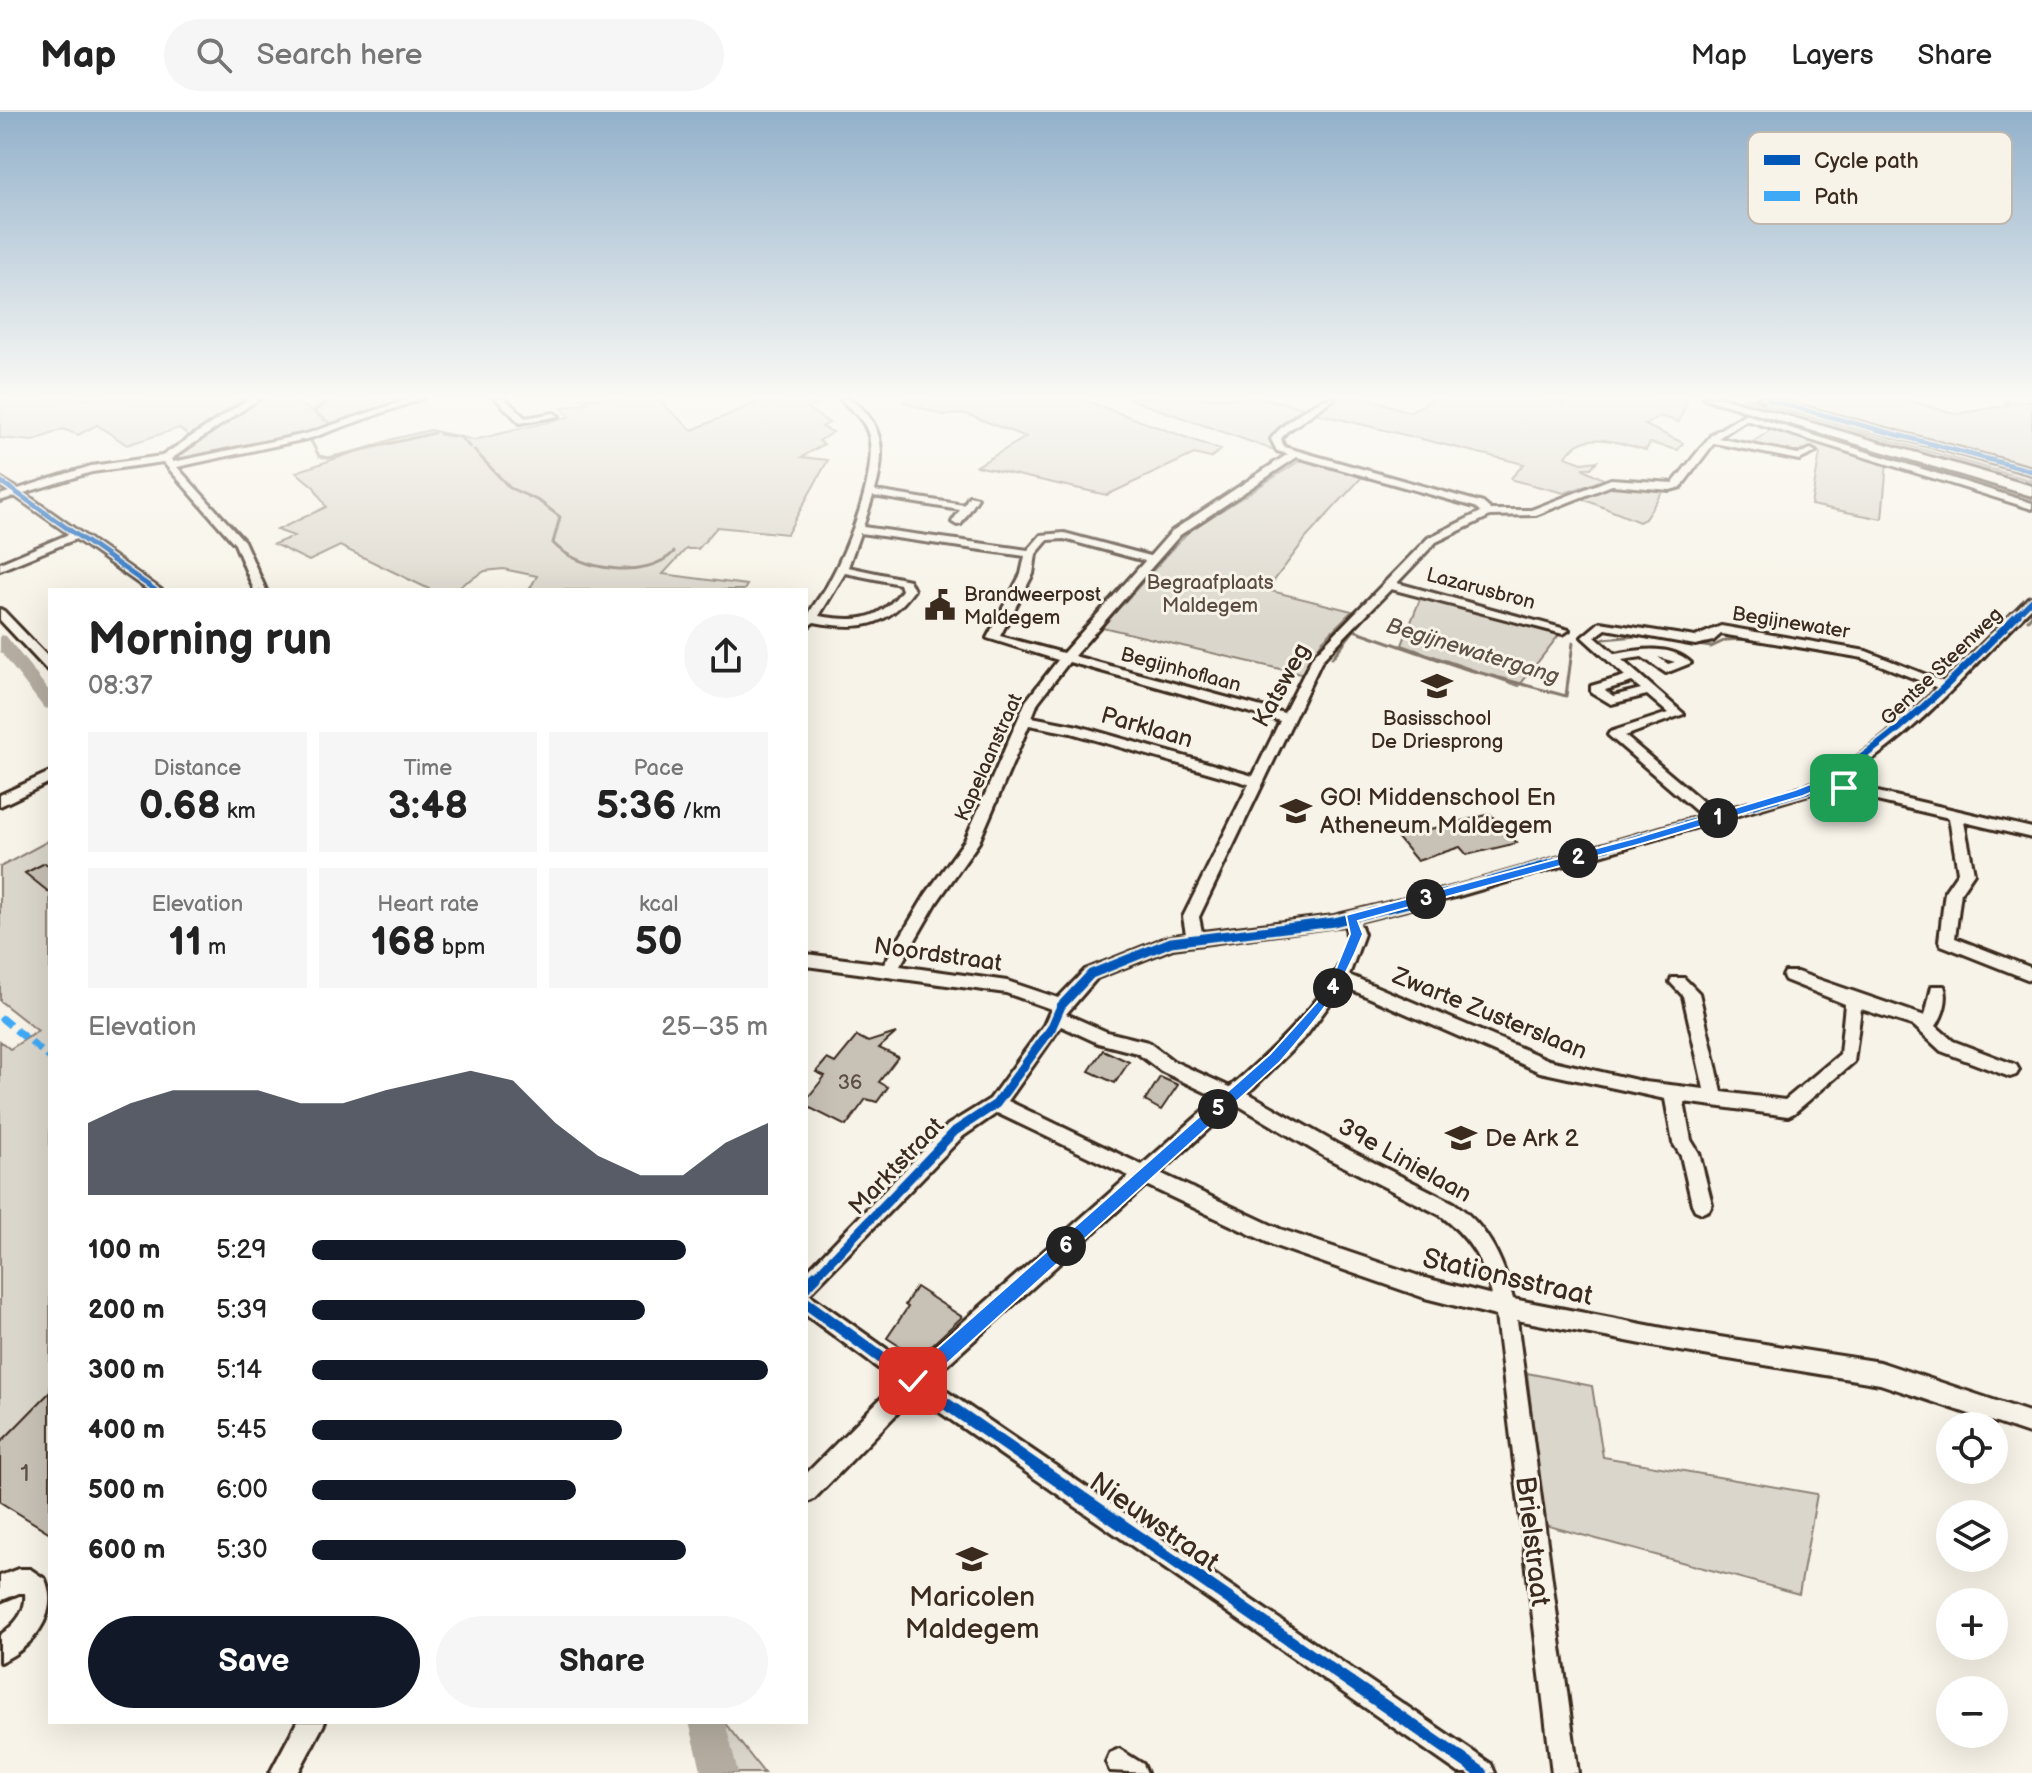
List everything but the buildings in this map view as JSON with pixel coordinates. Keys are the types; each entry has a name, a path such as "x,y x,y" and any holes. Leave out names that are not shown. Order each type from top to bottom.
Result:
{"highway":[{"path":"1978,476 2032,491"},
{"path":"1999,476 2032,485"}],"street":[{"path":"0,498 71,476"},
{"path":"177,476 240,543 259,588"},
{"path":"843,569 896,578 905,582 908,590 890,614 880,619 851,624 809,621 843,569 876,476"},
{"name":"Kapelaanstraat","path":"888,972 931,898 972,842 1032,701 1176,533 1263,476"},
{"path":"1370,476 1461,500 1488,513 1532,513 1611,482 1670,487 1677,485 1684,476"},
{"path":"1934,476 2032,506"},
{"path":"0,481 152,588"},
{"path":"871,493 966,508"},
{"path":"957,522 973,498"},
{"name":"Katsweg","path":"1195,939 1191,917 1317,659 1432,540 1488,513"},
{"path":"856,529 1031,554 1040,540 1057,535 1152,560"},
{"path":"0,567 76,535"},
{"name":"Begijnhoflaan","path":"1031,554 1027,574 993,638 1286,718"},
{"name":"Lazarusbron","path":"1390,585 1563,630"},
{"name":"Gentse Steenweg","path":"1350,918 1715,819 1799,793 1831,779 1886,741 2032,600"},
{"path":"0,613 48,664"},
{"name":"Begijnewater","path":"1614,658 1588,637 1604,625 1695,641 1709,638 1713,632 1721,630 1857,653 1943,686"},
{"path":"1614,658 1643,652"},
{"path":"1614,658 1630,671 1631,678 1677,714 1615,735 1715,819"},
{"path":"1631,678 1595,689 1611,700 1648,691"},
{"name":"Parklaan","path":"1025,720 1073,729 1256,781"},
{"path":"3,795 48,777"},
{"path":"1831,779 1852,791 2032,833"},
{"path":"1956,816 1966,873 1953,891 1947,941 2032,975"},
{"path":"808,1489 913,1381 1235,1095 1301,1030 1339,977 1356,934 1350,918"},
{"name":"Marktstraat","path":"808,1284 955,1131 996,1104 1059,1012 1091,974 1152,947 1350,918"},
{"name":"Noordstraat","path":"808,960 1007,987 1104,1038 1142,1047 1167,1066 1235,1095"},
{"path":"1791,976 1928,1025 1947,1046 2010,1070"},
{"name":"Zwarte Zusterslaan","path":"1339,977 1546,1067 1585,1078 1673,1093 1788,1108 1848,1057 1854,1000"},
{"path":"1678,982 1691,993 1715,1099"},
{"path":"1928,1025 1933,1017 1938,991"},
{"path":"1673,1093 1682,1143 1690,1153 1702,1204"},
{"name":"39e Linielaan","path":"1235,1095 1465,1221 1487,1247 1505,1308"},
{"name":"Stationsstraat","path":"996,1104 1275,1237 1425,1288 1505,1308 1668,1339 1880,1373 2032,1424"},
{"name":"Nieuwstraat","path":"808,1304 913,1381 1482,1773"},
{"name":"Brielstraat","path":"1505,1308 1565,1773"},
{"path":"0,1589 20,1581 31,1582 38,1588 44,1609 21,1636 0,1649"},
{"path":"283,1773 311,1724"}],"green space":[{"path":"300,476 819,476 787,534 717,527 698,549 686,549 663,574 747,585 745,588 530,588 537,576 503,569 485,571 456,588 427,588 340,546 309,561 274,544 294,536 277,530 326,507 314,487"},
{"path":"1020,476 1148,476 1107,495"},
{"name":"Begraafplaats Maldegem","path":"1277,476 1363,476 1307,537 1267,590 1352,611 1323,640 1301,674 1102,627 1189,531"},
{"path":"1513,476 1596,476 1605,480 1564,493 1511,478"},
{"path":"1816,476 1886,476 1882,519 1811,505"},
{"path":"1940,476 1959,476 2032,497 2032,504"},
{"path":"2013,476 2032,476 2032,481"},
{"path":"1614,483 1658,488 1662,492 1645,519 1639,522 1578,497"},
{"path":"1422,594 1562,631 1519,686 1402,645"},
{"path":"48,841 48,1395 0,1443 0,1041 10,1049 38,1031 0,1001 0,867"},
{"path":"1527,1373 1592,1386 1603,1457 1817,1494 1799,1594 1545,1525"},
{"path":"709,1724 726,1724 764,1773 720,1773"}],"waterway":[{"name":"Begijnewatergang","path":"498,476 510,488 539,501 560,517 553,543 579,560 595,566 630,569 662,561 674,552"},
{"name":"Begijnewatergang","path":"824,590 827,584"},
{"name":"Begijnewatergang","path":"2028,620 2032,615"},
{"name":"Begijnewatergang","path":"1332,658 1354,630 1466,669 1566,696 1573,643"},
{"name":"Begijnewatergang","path":"1604,639 1637,636 1711,647 1726,640 1744,639 1810,649"},
{"path":"0,640 48,701"},
{"name":"Begijnewatergang","path":"1847,655 1875,664"},
{"name":"Begijnewatergang","path":"1884,667 1893,670"},
{"path":"708,1724 720,1773"}],"marked path":[{"path":"0,1017 48,1056"}],"cycle path":[{"path":"0,481 152,588"},
{"path":"808,1284 955,1131 996,1104 1051,1029 1061,1006 1091,974 1171,942 1334,922 1455,892 1814,788 1845,771 1903,727 2032,600"},
{"path":"808,1304 913,1381 1482,1773"}],"place":[{"name":"Brandweerpost Maldegem","path":"940,605"},
{"name":"Basisschool De Driesprong","path":"1437,686"},
{"name":"GO! Middenschool En Atheneum Maldegem","path":"1296,811"},
{"name":"De Ark 2","path":"1461,1138"},
{"name":"Maricolen Maldegem","path":"972,1559"}],"route":[{"path":"913,1381 1275,1058 1332,991 1354,944 1356,934 1350,918 1637,842 1799,793 1831,779 1844,788"}]}
